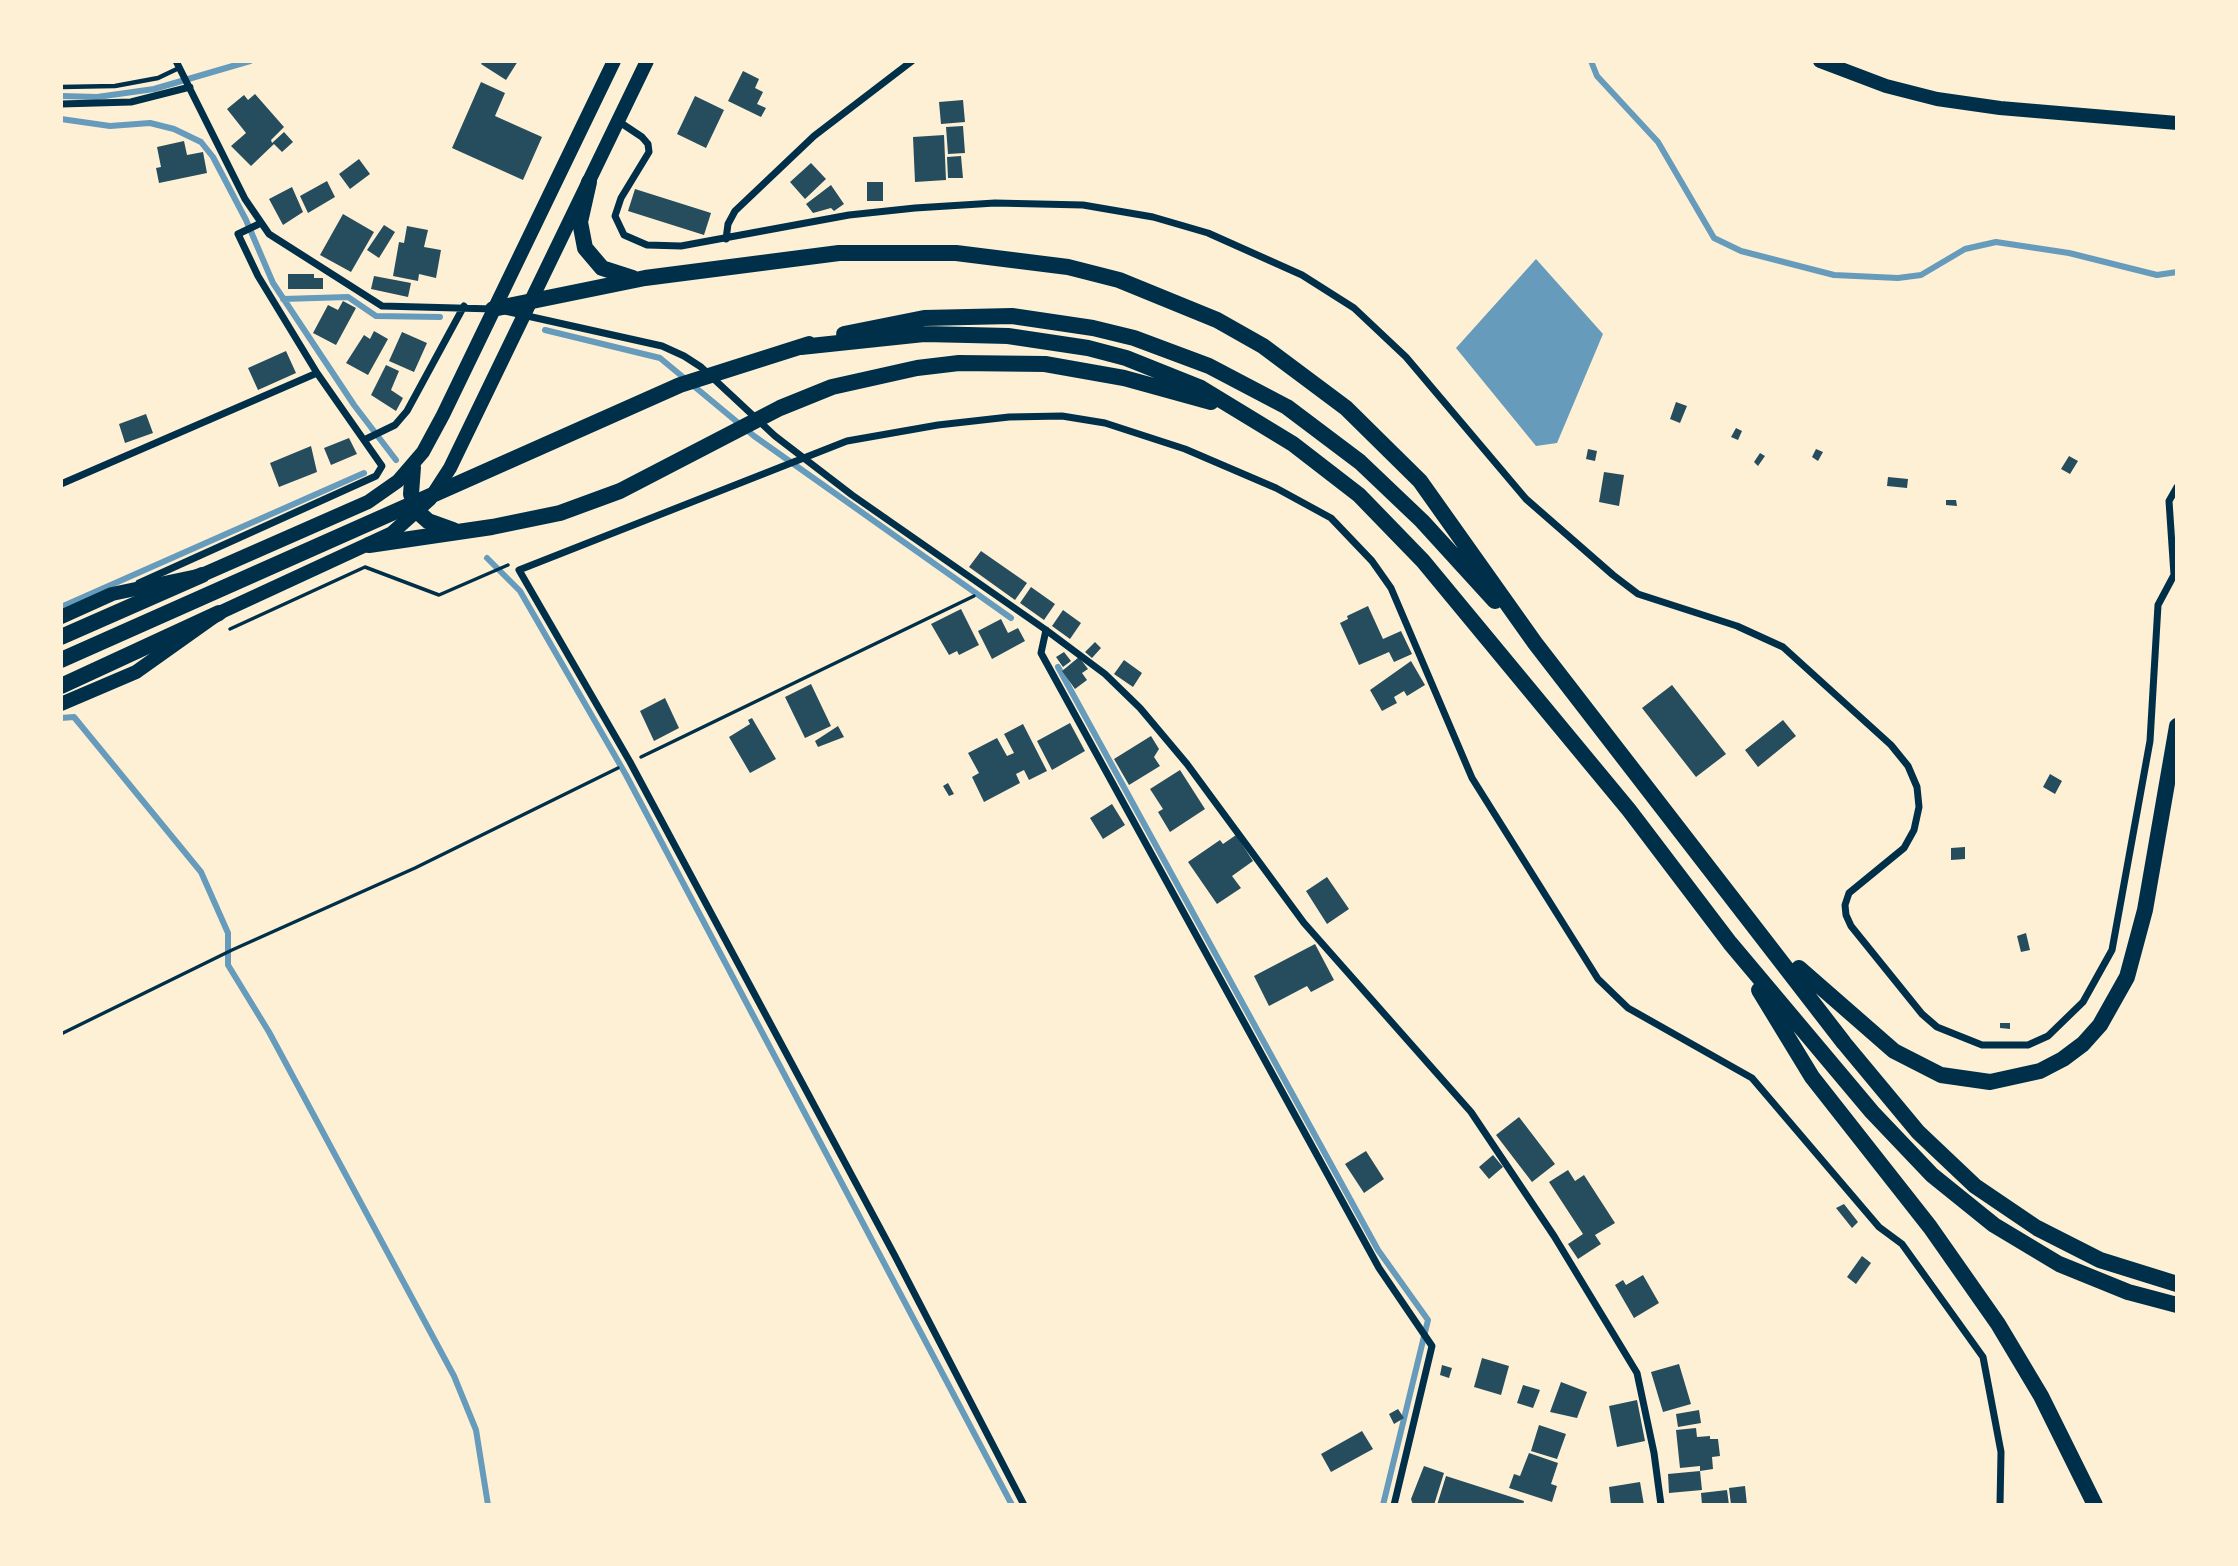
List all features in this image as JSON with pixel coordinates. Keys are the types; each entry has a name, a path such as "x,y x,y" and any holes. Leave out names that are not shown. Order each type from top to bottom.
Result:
{"highway":[{"path":"589,182 580,222 585,248 602,268 628,277 645,278"},
{"path":"493,309 529,307 645,278 839,253 956,253 1068,267 1166,297 1217,320 1263,346 1326,392 1385,444 1448,518 1535,643 1887,1097 1947,1161 2006,1208 2068,1246 2133,1272 2177,1284"},
{"path":"61,660 680,386 801,346 874,326 923,318 971,315 1012,316 1093,327 1172,351 1248,385 1325,433 1393,492 1535,643"},
{"path":"801,346 924,334 1008,336 1046,340 1114,355 1165,372 1259,421 1359,495 1423,561 1620,800 1730,943 1902,1145 1964,1203 2059,1264 2128,1292 2177,1306"},
{"path":"369,545 530,520 590,503 641,481 734,430 832,387 874,376 959,363 1045,364 1124,378 1202,399 1259,421"},
{"path":"413,467 411,494 418,512 440,527 459,531"},
{"path":"61,637 202,575"},
{"path":"61,686 219,613"},
{"path":"1753,921 1825,993 1894,1051 1916,1065 1966,1080 1990,1082 2040,1071 2083,1044 2115,1003 2127,977 2145,910 2177,726"},
{"path":"1730,943 1812,1077 1922,1216 1998,1324 2047,1406 2095,1505"}],"main road":[{"path":"61,617 113,594 202,575 368,502 385,492 413,467 443,415 614,61"},
{"path":"61,704 136,672 219,613 369,545 392,533 418,512 450,468 647,61"},
{"path":"1820,61 1886,86 1937,99 2000,108 2177,123"}],"street":[{"path":"726,239 728,224 735,211 814,136 912,61"},
{"path":"177,65 256,225 382,306 464,306 493,309"},
{"path":"61,104 131,102 190,87"},
{"path":"618,121 642,137 649,152 617,207 615,216 624,235 647,245 663,248 726,239 849,215 915,208 995,203 1083,205 1153,217 1208,233 1302,275 1343,301 1406,357 1526,499 1613,575 1638,594 1737,626 1783,647 1891,745 1908,766 1917,787 1919,807 1914,830 1904,848 1849,893 1845,905 1846,915 1922,1014 1937,1027 1982,1045 2028,1045 2048,1036 2083,1002 2112,950 2150,741 2158,605 2174,575 2169,501 2177,487"},
{"path":"113,594 376,476 382,467 372,437 317,373 258,276 238,234 256,225"},
{"path":"372,437 395,425 407,411 464,306"},
{"path":"529,307 662,346 701,367 799,458 1046,630 1105,674 1140,708 1187,764 1304,923 1471,1112 1594,1297 1637,1373 1654,1454 1661,1505"},
{"path":"61,484 317,373"},
{"path":"1024,1505 895,1256 630,762 519,570 847,441 938,425 1062,416 1105,423 1185,449 1276,488 1331,518 1372,561 1391,588 1472,778 1598,979 1628,1007 1752,1078 1879,1227 1902,1244 1983,1357 2001,1452 2000,1505"},
{"path":"1046,630 1041,653 1379,1268 1432,1346 1394,1505"}],"lane":[{"path":"61,86 115,86 158,78 177,65"}],"path":[{"path":"220,633 365,567 439,595 501,566"},
{"path":"630,762 974,597"},
{"path":"61,1034 232,950 415,868 619,767"}],"water":[{"path":"1536,259 1603,334 1557,443 1536,446 1456,348"}],"building":[{"path":"483,61 518,61 506,80 481,64"},
{"path":"743,71 759,79 755,88 763,92 757,104 766,108 761,117 728,101"},
{"path":"481,82 505,93 495,116 542,137 523,180 452,148"},
{"path":"255,94 284,127 271,140 272,143 284,132 293,142 282,152 274,144 251,166 231,146 246,133 227,109 244,95 248,100"},
{"path":"695,96 724,110 706,148 677,134"},
{"path":"963,100 965,122 941,124 939,102"},
{"path":"963,126 965,153 948,154 946,127"},
{"path":"944,135 946,180 915,182 913,137"},
{"path":"184,141 187,155 203,152 207,173 159,183 156,168 161,167 157,147"},
{"path":"961,156 963,178 948,178 947,157"},
{"path":"359,159 370,174 350,189 339,174"},
{"path":"811,163 826,179 805,199 790,182"},
{"path":"327,181 335,197 308,213 300,196"},
{"path":"867,182 883,182 883,201 867,201"},
{"path":"831,185 844,204 834,211 831,208 813,213 806,204"},
{"path":"292,187 303,212 283,225 269,199"},
{"path":"635,189 711,213 704,235 628,211"},
{"path":"343,214 374,232 351,272 320,255"},
{"path":"384,225 395,232 379,258 367,250"},
{"path":"407,226 428,230 424,247 441,250 436,278 419,274 418,281 393,276 399,242 404,243"},
{"path":"288,274 314,274 314,278 323,278 323,289 288,289"},
{"path":"374,276 411,283 408,297 371,289"},
{"path":"343,301 356,308 336,345 313,333 328,305 338,310"},
{"path":"374,331 388,339 368,375 346,363 364,335 370,339"},
{"path":"402,332 427,343 414,372 389,361"},
{"path":"286,351 296,373 258,390 248,368"},
{"path":"386,365 399,371 391,390 403,398 396,411 371,395"},
{"path":"1676,402 1687,406 1680,423 1670,419"},
{"path":"146,414 153,433 125,443 119,424"},
{"path":"1736,428 1742,431 1738,440 1731,437"},
{"path":"349,438 357,454 331,465 324,448"},
{"path":"311,446 317,472 279,487 270,463"},
{"path":"1588,449 1597,451 1595,461 1586,459"},
{"path":"1816,449 1823,452 1818,461 1812,457"},
{"path":"1760,453 1765,456 1758,466 1754,462"},
{"path":"2069,456 2078,461 2070,474 2061,469"},
{"path":"1604,472 1624,475 1619,506 1599,502"},
{"path":"1888,477 1908,479 1907,488 1887,486"},
{"path":"1946,500 1956,500 1957,506 1946,505"},
{"path":"981,551 1027,583 1015,600 969,567"},
{"path":"1031,587 1055,604 1044,620 1020,603"},
{"path":"1368,606 1383,639 1401,631 1412,654 1394,662 1389,652 1359,665 1340,623 1348,619 1347,616"},
{"path":"961,609 979,645 959,655 957,651 949,655 931,624"},
{"path":"1063,610 1081,623 1070,639 1052,626"},
{"path":"1001,619 1008,633 1018,628 1025,641 992,659 978,631"},
{"path":"1095,642 1101,648 1092,658 1085,652"},
{"path":"1064,652 1071,661 1063,667 1056,657"},
{"path":"1079,657 1088,669 1082,673 1087,680 1075,689 1062,671"},
{"path":"1124,660 1142,673 1133,687 1114,674"},
{"path":"1411,661 1425,685 1407,696 1404,691 1394,697 1397,703 1382,711 1370,690"},
{"path":"811,684 831,726 805,738 785,697"},
{"path":"1672,685 1726,754 1696,777 1642,708"},
{"path":"665,698 679,728 654,741 640,711"},
{"path":"752,718 776,759 750,773 729,737 750,724 748,720"},
{"path":"1783,720 1796,736 1758,767 1745,750"},
{"path":"1070,723 1085,751 1052,770 1037,741"},
{"path":"1023,724 1047,771 1029,780 1024,770 1016,774 1020,783 984,802 972,777 979,773 968,753 997,738 1007,756 1014,753 1004,734"},
{"path":"838,726 844,737 818,747 815,741"},
{"path":"1151,736 1159,749 1154,757 1160,766 1129,785 1114,759"},
{"path":"1180,770 1205,809 1170,832 1158,812 1163,809 1150,789"},
{"path":"2050,774 2062,781 2055,794 2043,787"},
{"path":"948,783 954,794 949,796 943,786"},
{"path":"1112,804 1125,825 1103,839 1090,818"},
{"path":"1236,835 1253,861 1232,876 1241,888 1217,904 1188,862 1220,840 1223,844"},
{"path":"1965,847 1965,859 1951,860 1951,848"},
{"path":"1327,877 1349,909 1327,924 1306,891"},
{"path":"2026,933 2030,950 2021,952 2017,936"},
{"path":"1315,944 1334,980 1311,992 1307,986 1269,1006 1254,976"},
{"path":"2000,1023 2010,1023 2010,1029 2000,1028"},
{"path":"1519,1117 1555,1164 1532,1182 1496,1135"},
{"path":"1366,1151 1384,1179 1364,1193 1345,1164"},
{"path":"1493,1155 1503,1167 1489,1179 1479,1167"},
{"path":"1568,1170 1575,1181 1584,1175 1615,1223 1595,1235 1601,1244 1578,1259 1568,1244 1583,1234 1549,1182"},
{"path":"1844,1204 1858,1222 1852,1228 1836,1208"},
{"path":"1862,1256 1871,1263 1856,1284 1847,1277"},
{"path":"1643,1275 1659,1303 1634,1318 1615,1285 1623,1280 1626,1285"},
{"path":"1482,1358 1509,1366 1501,1395 1474,1387"},
{"path":"1679,1364 1691,1404 1663,1412 1651,1372"},
{"path":"1442,1365 1452,1368 1449,1378 1440,1375"},
{"path":"1561,1382 1587,1392 1577,1418 1550,1412"},
{"path":"1523,1385 1540,1390 1533,1408 1517,1403"},
{"path":"1637,1400 1645,1441 1617,1447 1609,1406"},
{"path":"1398,1409 1404,1418 1394,1424 1389,1414"},
{"path":"1699,1410 1701,1423 1678,1427 1676,1414"},
{"path":"1539,1425 1566,1434 1557,1459 1531,1451"},
{"path":"1696,1428 1697,1437 1710,1436 1710,1439 1718,1439 1720,1456 1712,1457 1713,1469 1700,1471 1700,1466 1680,1468 1676,1430"},
{"path":"1362,1431 1373,1449 1331,1472 1321,1454"},
{"path":"1529,1453 1558,1463 1551,1484 1557,1486 1552,1502 1509,1488 1514,1474 1520,1476"},
{"path":"1424,1466 1444,1473 1434,1505 1413,1505 1411,1499"},
{"path":"1700,1471 1702,1490 1669,1493 1668,1474"},
{"path":"1446,1476 1524,1501 1523,1505 1437,1505"},
{"path":"1640,1482 1644,1505 1611,1505 1609,1487"},
{"path":"1745,1486 1747,1505 1731,1505 1729,1488"},
{"path":"1727,1490 1729,1505 1702,1505 1701,1493"}],"waterway":[{"path":"61,96 97,97 154,89 250,61"},
{"path":"1591,61 1597,76 1658,142 1714,238 1741,251 1834,275 1898,278 1921,275 1965,249 1996,242 2069,253 2157,275 2177,272"},
{"path":"61,119 110,126 150,123 174,129 201,142 213,157 246,220 273,283 354,405 396,460"},
{"path":"283,299 348,297 376,316 440,317"},
{"path":"545,330 660,358 754,436 1011,618"},
{"path":"61,607 364,473"},
{"path":"487,558 520,591 626,775 1012,1505"},
{"path":"1058,667 1378,1250 1428,1320 1383,1505"},
{"path":"61,718 74,717 201,872 228,933 228,965 269,1032 454,1376 476,1430 488,1505"}]}
